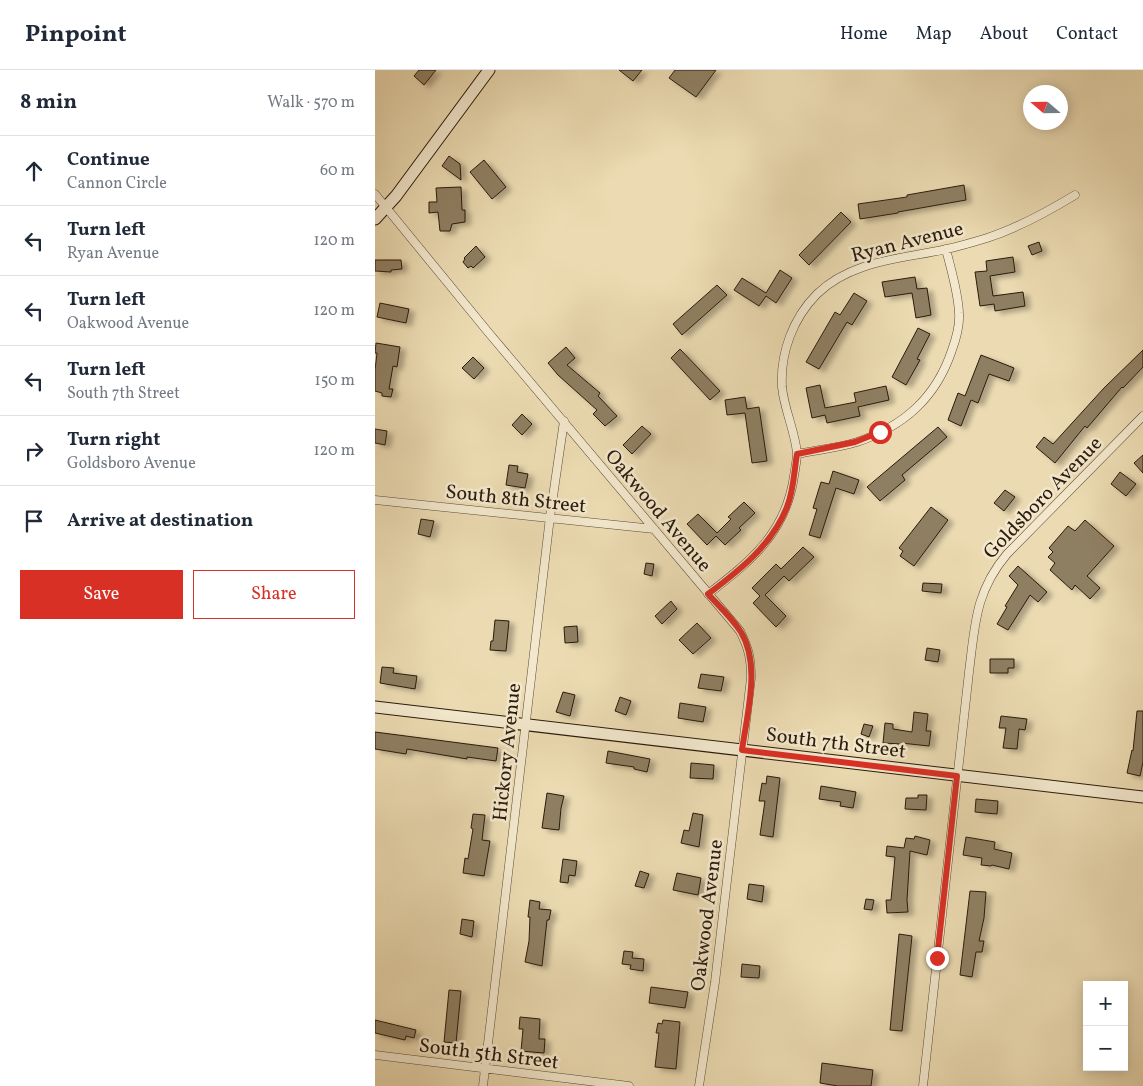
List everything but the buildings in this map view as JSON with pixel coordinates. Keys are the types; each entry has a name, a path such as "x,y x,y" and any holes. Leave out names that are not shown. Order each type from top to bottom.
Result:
{"street":[{"path":"375,219 489,70"},
{"name":"Oakwood Avenue","path":"375,194 488,332 740,631 748,648 751,659 751,678 716,972 699,1086"},
{"name":"Ryan Avenue","path":"708,594 741,569 760,550 777,528 788,506 797,454 782,387 784,360 793,328 804,310 818,294 839,277 858,268 915,254 945,249 988,237 1018,226 1075,195"},
{"path":"797,454 855,442 880,432 904,420 923,403 937,385 948,362 955,340 959,314 955,283 945,249"},
{"name":"Goldsboro Avenue","path":"923,1086 975,621 981,597 988,580 1001,561 1041,518 1141,421"},
{"name":"Hickory Avenue","path":"483,1086 550,517 564,422"},
{"name":"South 8th Street","path":"375,500 654,529"},
{"name":"South 7th Street","path":"375,707 1143,797"},
{"name":"South 5th Street","path":"375,1055 629,1086"}],"route":[{"path":"880,432 855,442 797,454 788,506 777,528 760,550 741,569 708,594 740,631 751,659 751,678 742,750 957,776 937,958"}]}
